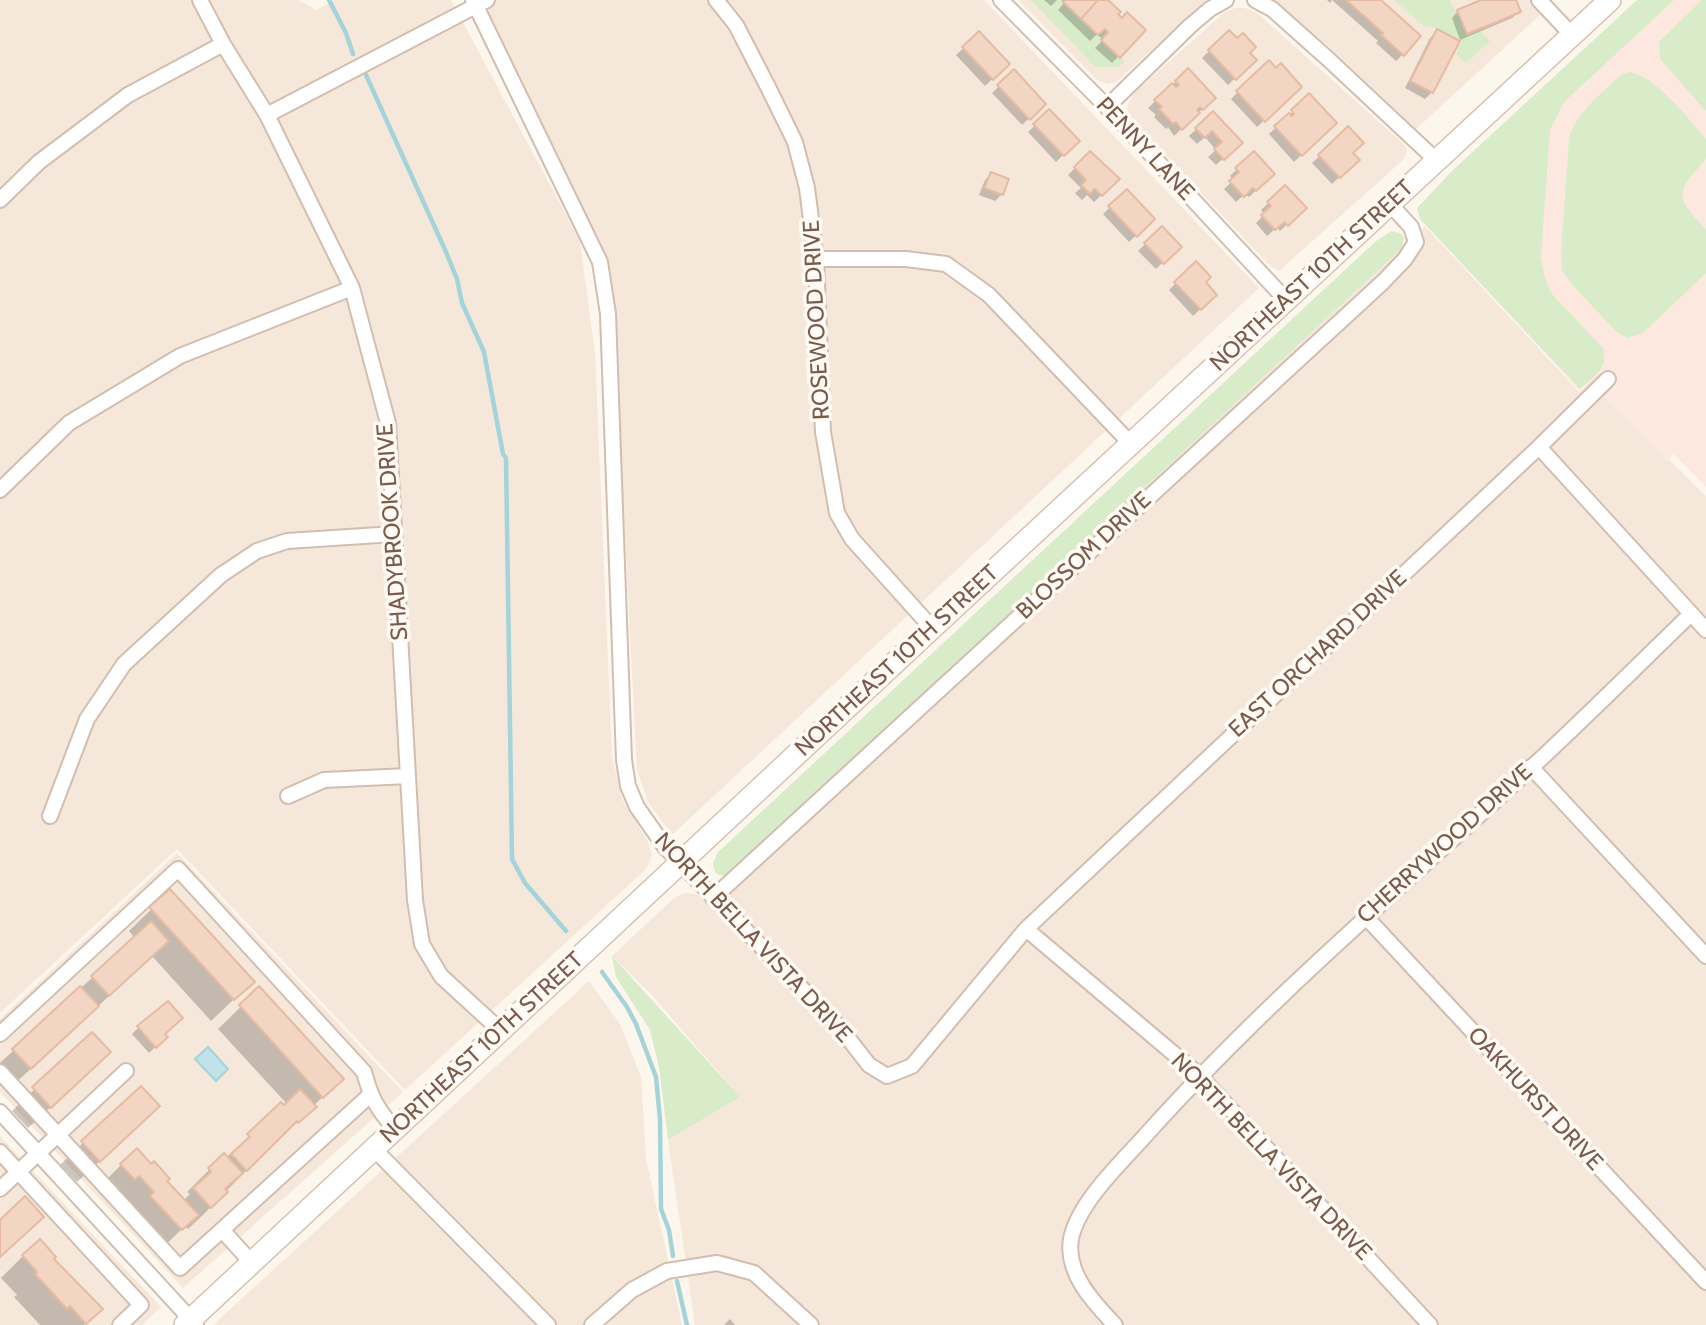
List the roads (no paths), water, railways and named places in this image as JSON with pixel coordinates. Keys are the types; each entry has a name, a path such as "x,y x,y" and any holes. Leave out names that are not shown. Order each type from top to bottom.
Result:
{"main road":[{"name":"NORTHEAST 10TH STREET","path":"191,1323 932,628 1610,0"}],"street":[{"name":"SHADYBROOK DRIVE","path":"200,0 223,44 267,115 352,288 388,423 415,900 422,944 441,976 501,1031"},
{"name":"ROSEWOOD DRIVE","path":"716,0 736,24 795,142 807,188 816,259 823,432 837,513 852,539 932,628"},
{"name":"PENNY LANE","path":"1001,0 1107,107 1286,300"},
{"path":"1107,107 1190,26 1226,0"},
{"path":"1255,0 1272,9 1437,161"},
{"path":"1539,0 1572,35"},
{"path":"267,115 479,2"},
{"name":"NORTH BELLA VISTA DRIVE","path":"479,2 600,262 608,314 624,760 628,786 650,828 713,898 841,1029 869,1065 887,1076 912,1066 1026,929 1199,1075 1430,1325"},
{"path":"0,200 39,162 128,95 223,44"},
{"name":"BLOSSOM DRIVE","path":"713,898 1383,282 1405,259 1416,242 1411,228 1390,204"},
{"path":"816,259 906,259 946,264 989,295 1131,444"},
{"path":"0,490 69,423 180,356 352,288"},
{"name":"EAST ORCHARD DRIVE","path":"1026,929 1608,379"},
{"path":"1539,447 1706,629"},
{"path":"50,816 87,719 111,681 124,664 221,575 257,551 287,541 394,534"},
{"name":"CHERRYWOOD DRIVE","path":"1115,1325 1092,1301 1075,1272 1071,1241 1081,1211 1199,1075 1365,916 1531,767 1691,614"},
{"path":"1531,767 1706,956"},
{"path":"288,796 324,780 408,776"},
{"path":"0,1034 178,869 364,1072 370,1095 378,1111 395,1129"},
{"name":"OAKHURST DRIVE","path":"1365,916 1706,1282"},
{"path":"0,1189 125,1071"},
{"path":"0,1072 180,1268 370,1095"},
{"path":"0,1112 191,1323"},
{"path":"374,1149 548,1325"},
{"path":"0,1152 141,1306 120,1325"},
{"path":"222,1230 252,1263"},
{"path":"592,1325 632,1290 667,1272 717,1263 754,1273 811,1325"}],"water":[{"path":"208,1047 228,1069 216,1081 195,1059"}],"waterway":[{"path":"329,0 346,33 353,54"},
{"path":"366,75 446,252 457,279 462,303 484,352 503,454 506,458 512,859 525,883 566,931"},
{"path":"602,972 636,1024 656,1077 660,1119 661,1209 669,1230 673,1256"},
{"path":"677,1281 687,1325"}]}
